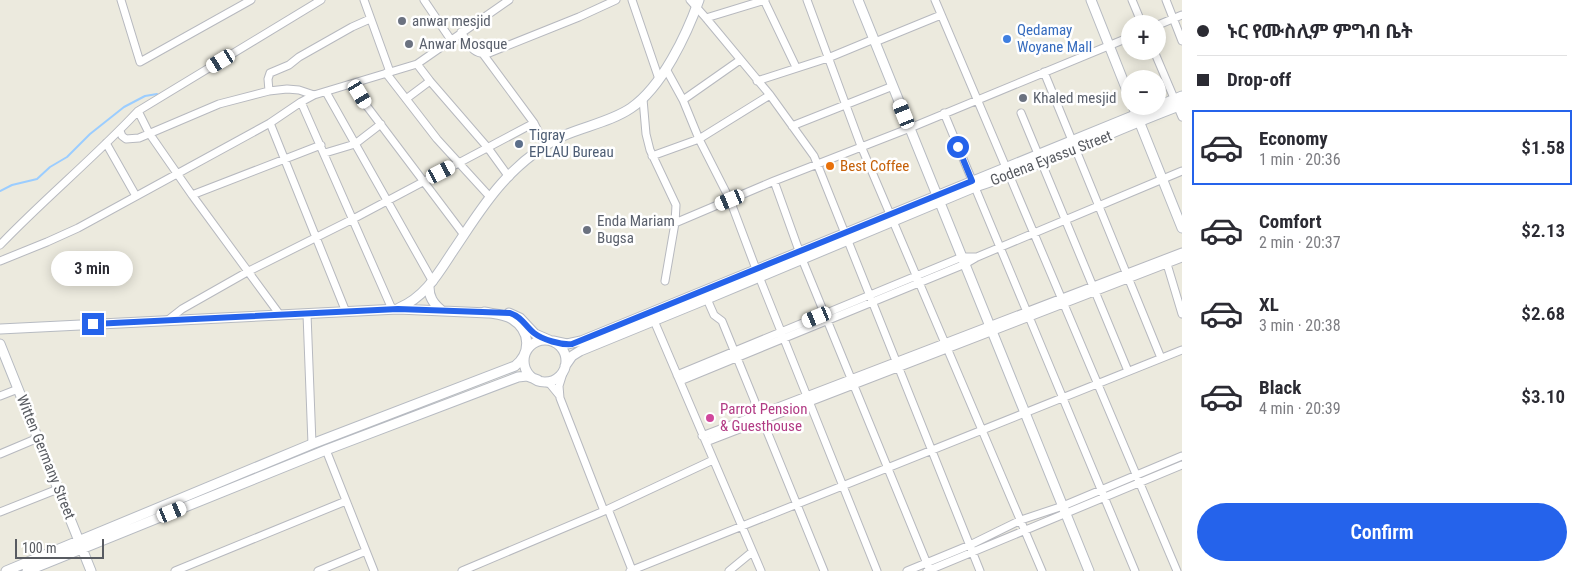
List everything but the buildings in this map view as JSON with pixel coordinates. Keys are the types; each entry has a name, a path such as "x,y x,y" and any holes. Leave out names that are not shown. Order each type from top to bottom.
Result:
{"street":[{"path":"121,0 140,62 250,0"},
{"path":"234,0 235,9"},
{"path":"0,246 31,212 138,111 321,0"},
{"path":"364,0 388,73 437,139 490,198"},
{"path":"424,0 450,40"},
{"path":"0,261 47,242 136,196 270,123 314,95 417,64 509,0"},
{"path":"461,32 472,48 477,53 483,54 579,17 616,0"},
{"path":"632,0 659,79"},
{"path":"706,18 764,0 796,67"},
{"path":"807,0 860,146 1042,571"},
{"path":"858,0 1089,571"},
{"path":"935,0 1177,571"},
{"path":"1091,0 1121,76"},
{"path":"1132,0 1138,15"},
{"path":"1166,0 1182,41"},
{"path":"695,2 770,96 814,156 980,571"},
{"path":"395,309 410,303 431,284 490,198 508,176 545,145 568,134 622,114 643,99 666,69 695,2"},
{"path":"757,81 828,58 941,14"},
{"path":"1166,21 1182,15"},
{"path":"269,91 268,79 270,73 289,65 299,57 370,19"},
{"path":"675,222 1121,41"},
{"path":"483,54 534,123 545,145"},
{"path":"683,100 740,60"},
{"path":"1158,60 1179,102 1182,116"},
{"path":"417,64 488,148 508,176"},
{"path":"666,69 683,100 699,139 730,200 757,273 877,571"},
{"path":"1044,72 1161,358"},
{"path":"406,99 430,81"},
{"path":"353,84 366,105 464,236"},
{"path":"792,126 893,86"},
{"path":"120,130 122,136 126,139 139,138 211,107 269,91 299,90 314,95"},
{"path":"326,92 387,200 431,284 430,296 435,305 441,310"},
{"path":"652,156 699,139 770,96"},
{"path":"643,99 646,134 652,156 676,204 675,222 665,281"},
{"path":"301,102 395,309"},
{"name":"Godena Eyassu Street","path":"1166,104 1179,102"},
{"name":"Godena Eyassu Street","path":"1166,106 1179,102"},
{"path":"138,111 149,133 192,196 280,315"},
{"path":"1021,112 1128,371"},
{"path":"944,113 1136,571"},
{"name":"Godena Eyassu Street","path":"564,368 575,353 652,316 938,198 1074,146 1135,115"},
{"path":"1137,115 1182,228"},
{"path":"270,123 346,312"},
{"path":"168,320 182,309 249,271 353,219 534,123"},
{"path":"325,153 355,144 380,124"},
{"path":"106,143 136,196"},
{"path":"192,196 321,145"},
{"path":"679,378 1034,234 1182,171"},
{"path":"774,181 801,255 928,569"},
{"path":"704,439 1128,276 1182,252"},
{"path":"1128,276 1182,258"},
{"path":"1167,264 1182,314"},
{"name":"Godena Eyassu Street","path":"551,341 564,344 576,342 707,299 757,273"},
{"path":"707,299 714,315 722,321 824,571"},
{"path":"0,329 395,309 510,313 516,315 535,334 560,346 565,353 564,368 558,386 560,398 631,571 1182,350"},
{"path":"484,312 498,314 511,319 521,327 526,337 526,368 530,375 540,380 554,379 564,368"},
{"path":"307,314 312,444"},
{"path":"652,316 760,571"},
{"path":"6,571 80,545 206,493 312,444 510,368 522,360 529,347 536,342 551,341"},
{"name":"Witten Germany Street","path":"0,344 91,571"},
{"path":"206,493 326,450 518,377 527,376 550,384 560,398"},
{"path":"0,396 18,389"},
{"path":"410,407 415,416"},
{"path":"0,454 38,438"},
{"path":"326,450 374,571"},
{"path":"1138,479 1182,456"},
{"path":"462,571 478,568 714,460"},
{"path":"971,548 1025,530 1064,510 1138,479 1182,464"},
{"path":"0,512 58,489"},
{"path":"175,571 346,501"},
{"path":"907,571 928,569 1021,520 1064,510"},
{"path":"27,571 80,545"},
{"path":"318,571 366,551"},
{"path":"729,571 752,552"}],"waterway":[{"path":"0,191 12,185 37,179 50,167 67,157 90,134 124,107 145,96 157,94"}],"place":[{"name":"anwar mesjid","path":"402,21"},
{"name":"Qedamay Woyane Mall","path":"1007,39"},
{"name":"Anwar Mosque","path":"409,44"},
{"name":"Khaled mesjid","path":"1023,98"},
{"name":"Tigray EPLAU Bureau","path":"519,144"},
{"name":"Best Coffee","path":"830,166"},
{"name":"Enda Mariam Bugsa","path":"587,230"},
{"name":"Parrot Pension & Guesthouse","path":"710,418"}],"route":[{"path":"93,324 398,309 441,310 510,313 525,322 538,336 564,344 572,344 972,181 958,147"}]}
